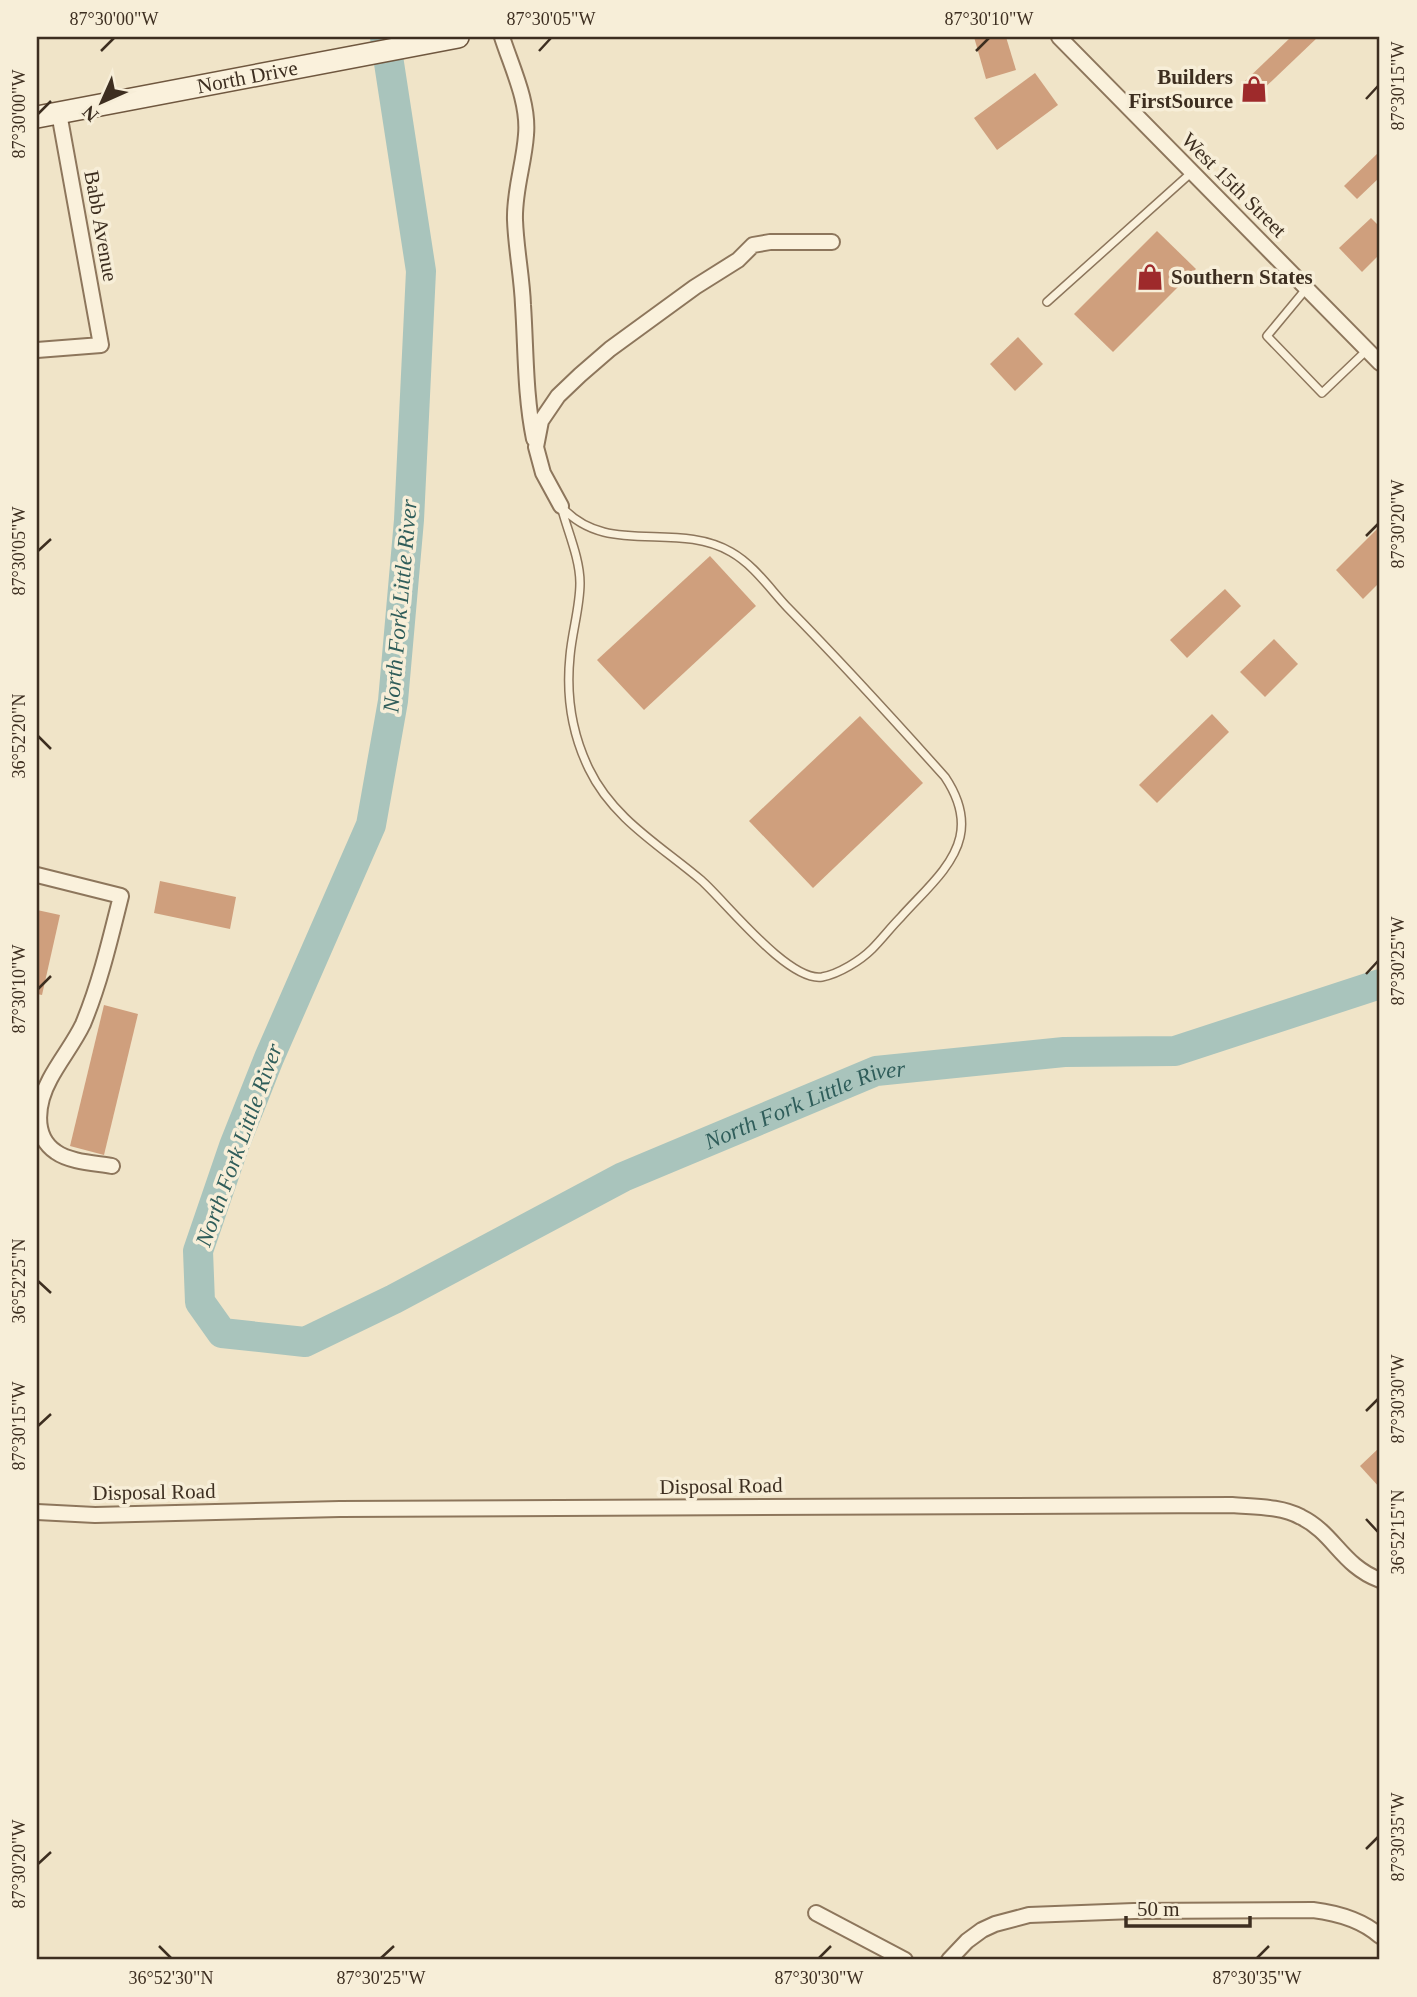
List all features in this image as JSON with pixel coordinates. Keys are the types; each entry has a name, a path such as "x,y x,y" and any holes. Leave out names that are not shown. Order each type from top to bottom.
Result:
{"main road":[{"name":"North Drive","path":"37,117 458,37"}],"street":[{"path":"502,37 526,121 516,189 515,219 528,396 543,473 561,506"},
{"name":"West 15th Street","path":"1059,37 1380,363"},
{"name":"Babb Avenue","path":"37,350 101,345 59,113"},
{"path":"536,447 541,422 558,396 580,375 610,349 738,260 753,245 770,242 832,242"},
{"path":"37,875 121,896 92,1002 79,1031 50,1078 40,1104 39,1116 45,1141 57,1152 86,1162 113,1166"},
{"name":"Disposal Road","path":"37,1512 94,1515 340,1509 1232,1505 1272,1509 1301,1516 1322,1531 1354,1567 1380,1580"},
{"path":"949,1960 967,1941 995,1924 1029,1915 1313,1910 1338,1913 1374,1930 1380,1936"},
{"path":"816,1913 905,1960"}],"lane":[{"path":"1047,302 1192,172"},
{"path":"1307,289 1267,336 1322,393 1367,350"},
{"path":"561,506 578,523 601,533 677,536 717,545 740,557 838,659 953,789 958,801 961,826 960,839 949,861 871,950 847,967 822,977 809,976 787,964 701,880 630,824 595,781 579,744 572,717 569,692 570,656 580,585 579,567 561,506"}],"building":[{"path":"974,37 1006,37 1016,70 986,79"},
{"path":"1291,37 1318,37 1256,96 1243,83"},
{"path":"1035,73 1058,105 997,150 974,118"},
{"path":"1380,151 1380,177 1357,199 1344,186"},
{"path":"1371,218 1380,227 1380,254 1362,272 1339,248"},
{"path":"1157,231 1196,269 1113,352 1074,314"},
{"path":"1018,337 1043,364 1015,391 990,364"},
{"path":"1380,526 1380,582 1363,599 1336,570"},
{"path":"710,556 756,606 644,710 597,660"},
{"path":"1225,589 1241,606 1187,658 1170,640"},
{"path":"1274,639 1298,664 1265,697 1240,672"},
{"path":"1212,714 1229,732 1157,803 1139,785"},
{"path":"860,716 923,783 813,888 749,821"},
{"path":"160,881 236,897 230,929 154,913"},
{"path":"37,910 60,915 42,995 37,994"},
{"path":"104,1005 138,1014 104,1155 70,1146"},
{"path":"1380,1447 1380,1488 1360,1466"}],"waterway":[{"name":"North Fork Little River","path":"385,37 421,271 409,520 393,701 371,825 269,1058 234,1146 198,1251 200,1302 222,1333 305,1342 394,1299 623,1177 876,1071 1064,1052 1175,1051 1380,984"}],"place":[{"name":"Builders FirstSource","path":"1254,89"},
{"name":"Southern States","path":"1150,277"}]}
